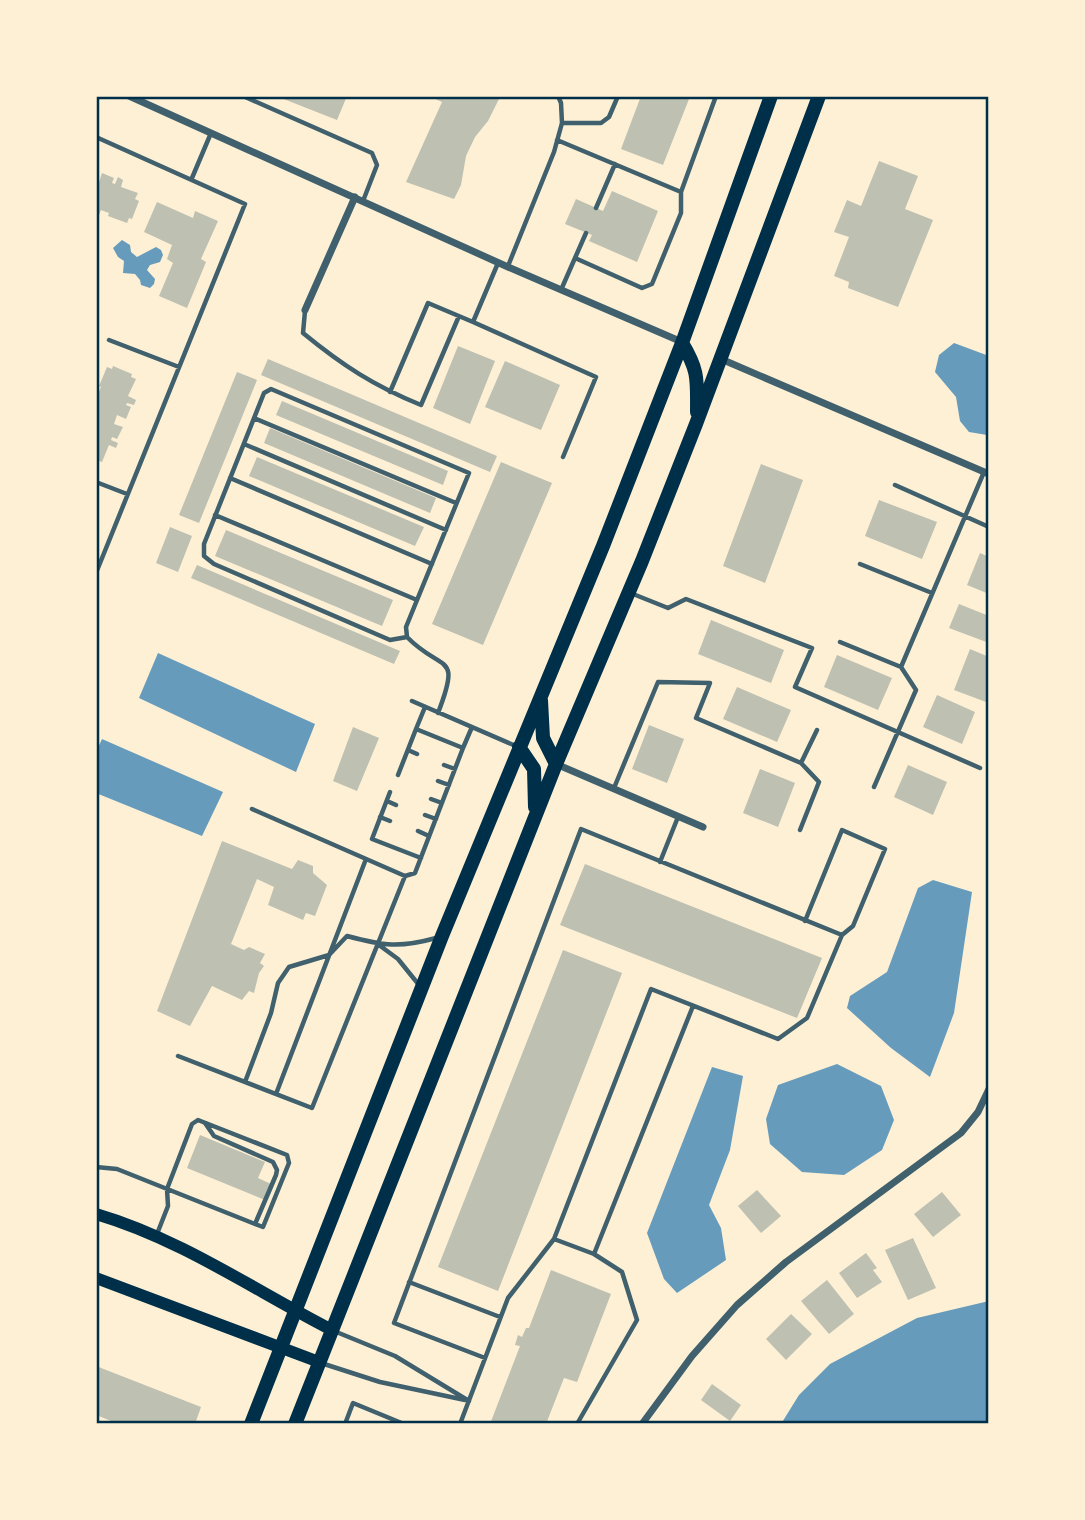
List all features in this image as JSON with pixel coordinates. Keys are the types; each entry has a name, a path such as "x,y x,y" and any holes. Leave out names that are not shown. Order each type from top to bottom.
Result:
{"main road":[{"path":"251,1424 421,988 603,546 682,343 771,96"},
{"path":"295,1424 556,764 696,424 819,96"},
{"path":"682,343 694,362 697,376 696,424"},
{"path":"540,695 543,738 556,764"},
{"path":"519,747 534,769 536,816"},
{"path":"96,1214 119,1221 209,1261 332,1330"},
{"path":"96,1278 319,1362"}],"street":[{"path":"130,96 682,343"},
{"path":"306,310 355,197"},
{"path":"720,359 986,473"},
{"path":"556,764 703,827"},
{"path":"642,1424 692,1356 737,1305 786,1262 961,1133 978,1112 989,1089"}],"lane":[{"path":"243,96 372,153 377,166 363,201"},
{"path":"508,267 562,123 558,96"},
{"path":"562,123 601,123 609,117 618,96"},
{"path":"575,258 642,288 652,284 681,213 681,192 716,96"},
{"path":"192,178 211,132"},
{"path":"96,137 245,204 96,573"},
{"path":"557,140 681,192"},
{"path":"596,208 615,164"},
{"path":"561,290 586,233"},
{"path":"473,323 498,262"},
{"path":"390,392 428,303 596,377 563,457"},
{"path":"306,310 303,333 344,366 390,392 421,405 459,316"},
{"path":"109,340 178,367"},
{"path":"407,637 390,639 214,564 204,556 204,544 215,515 264,393 271,389 469,473 406,627 407,637 417,648 445,664 449,672 449,684 438,713"},
{"path":"254,418 457,503"},
{"path":"244,443 446,530"},
{"path":"901,667 986,473"},
{"path":"230,478 432,564"},
{"path":"96,482 127,494"},
{"path":"895,485 989,527"},
{"path":"215,515 417,600"},
{"path":"860,564 932,593"},
{"path":"628,593 668,607 686,599 812,648 795,687 980,768"},
{"path":"840,642 901,667 916,690 874,787"},
{"path":"614,789 658,682 710,682 696,718 802,763 819,782 800,830"},
{"path":"412,701 519,747"},
{"path":"398,775 425,707"},
{"path":"252,809 405,876 415,873 472,727"},
{"path":"415,729 463,748"},
{"path":"802,763 817,730"},
{"path":"408,750 417,754"},
{"path":"444,765 455,769"},
{"path":"401,766 410,769"},
{"path":"438,780 449,785"},
{"path":"390,793 372,839 421,858"},
{"path":"431,799 442,803"},
{"path":"387,801 396,805"},
{"path":"425,815 436,819"},
{"path":"660,862 678,816"},
{"path":"380,817 390,821"},
{"path":"485,1358 394,1323 581,829 842,935"},
{"path":"460,1424 508,1298 554,1239 651,989 778,1039 807,1018 842,935 853,926 885,849 842,830 805,920"},
{"path":"418,831 429,836"},
{"path":"276,1094 366,859"},
{"path":"178,1056 312,1108 405,876"},
{"path":"245,1082 271,1013 278,983 289,967 329,955 347,936 378,944 404,946 442,936"},
{"path":"378,944 398,959 421,988"},
{"path":"594,1254 693,1006"},
{"path":"96,1167 117,1169 167,1189 255,1224 263,1227 289,1163 287,1155 198,1120 192,1124 167,1189 168,1206 156,1237"},
{"path":"205,1123 211,1134 273,1162 277,1170 255,1224"},
{"path":"554,1239 594,1254 622,1272 636,1320 577,1424"},
{"path":"409,1282 500,1317"},
{"path":"332,1330 395,1356 469,1401"},
{"path":"319,1362 380,1382 469,1401"},
{"path":"345,1424 353,1403 404,1424"}],"water":[{"path":"122,240 130,245 131,252 137,257 156,247 161,250 163,255 160,262 150,265 147,270 155,279 150,288 141,285 135,274 123,273 124,261 113,248"},
{"path":"954,343 989,356 987,435 969,432 960,421 956,397 935,372 939,355"},
{"path":"158,653 315,724 296,772 139,698"},
{"path":"102,739 223,792 202,836 96,793 96,752"},
{"path":"933,880 972,892 954,1013 930,1077 891,1048 847,1008 850,996 887,972 918,888"},
{"path":"837,1064 881,1086 894,1120 882,1150 844,1175 802,1172 770,1144 766,1119 778,1085"},
{"path":"712,1067 743,1076 730,1150 709,1205 721,1228 726,1260 677,1293 664,1279 647,1233"},
{"path":"989,1301 989,1424 781,1424 799,1395 830,1364 917,1318"}],"building":[{"path":"276,96 347,96 337,120"},
{"path":"429,96 498,96 499,99 466,156 461,185 454,199 406,182 442,102"},
{"path":"641,96 681,96 689,99 663,165 621,149"},
{"path":"879,161 918,176 905,209 933,220 898,307 848,288 849,282 834,276 849,237 834,232 847,200 861,206"},
{"path":"102,173 114,178 112,183 115,184 118,177 123,180 121,187 138,193 135,199 139,201 132,219 129,218 127,223 108,216 109,213 101,210 96,223 96,181 99,182"},
{"path":"612,191 658,211 637,262 589,241 592,235 565,224 576,199 603,211"},
{"path":"157,202 193,218 195,211 218,221 201,259 206,262 187,308 159,296 173,263 167,259 172,245 144,232"},
{"path":"458,346 495,361 470,424 433,408"},
{"path":"268,359 497,456 490,472 261,375"},
{"path":"505,361 560,385 541,430 485,407"},
{"path":"113,366 132,374 131,377 136,379 128,396 136,400 134,405 127,403 126,405 131,407 126,419 117,415 114,424 123,427 117,439 112,437 111,440 118,443 116,448 109,445 102,462 96,460 96,393 98,394 101,387 99,386 107,367 112,369"},
{"path":"237,372 257,380 199,523 179,515"},
{"path":"282,401 448,471 443,485 276,415"},
{"path":"270,428 436,498 430,513 264,443"},
{"path":"257,457 424,527 415,546 249,476"},
{"path":"501,462 552,483 483,645 432,624"},
{"path":"761,464 803,480 765,583 723,566"},
{"path":"879,500 937,522 922,559 865,536"},
{"path":"170,527 192,536 178,572 156,563"},
{"path":"226,530 393,600 382,626 215,556"},
{"path":"980,553 989,557 989,594 967,585"},
{"path":"197,565 400,651 394,664 191,578"},
{"path":"959,604 989,616 989,643 949,628"},
{"path":"711,620 784,650 771,683 698,654"},
{"path":"970,649 989,657 989,695 986,702 954,690"},
{"path":"837,655 892,678 878,710 824,687"},
{"path":"737,687 791,710 777,742 723,719"},
{"path":"937,695 975,712 962,744 923,727"},
{"path":"649,725 684,739 667,783 632,769"},
{"path":"353,727 379,738 357,791 333,781"},
{"path":"908,765 947,782 933,815 894,797"},
{"path":"760,769 795,783 778,827 743,813"},
{"path":"222,841 292,869 298,860 313,866 313,873 327,885 315,916 306,913 303,920 268,905 274,887 257,879 231,944 244,950 249,947 265,954 260,963 264,966 259,973 254,993 249,991 242,1000 212,986 190,1026 157,1011"},
{"path":"585,864 822,958 797,1018 560,925"},
{"path":"563,950 622,973 498,1291 438,1267"},
{"path":"200,1135 265,1162 258,1178 271,1184 265,1200 187,1168"},
{"path":"757,1190 781,1216 761,1233 738,1206"},
{"path":"942,1192 961,1215 933,1237 914,1214"},
{"path":"913,1238 936,1288 908,1300 885,1250"},
{"path":"866,1253 877,1268 873,1270 882,1282 857,1298 839,1273"},
{"path":"551,1270 611,1294 577,1382 564,1378 546,1424 490,1424 520,1346 515,1345 518,1335 522,1337 526,1328 529,1328"},
{"path":"827,1280 854,1314 829,1334 801,1301"},
{"path":"791,1314 812,1334 786,1360 766,1339"},
{"path":"96,1366 201,1407 195,1424 119,1424 96,1415"},
{"path":"712,1384 741,1405 730,1421 701,1400"}]}
